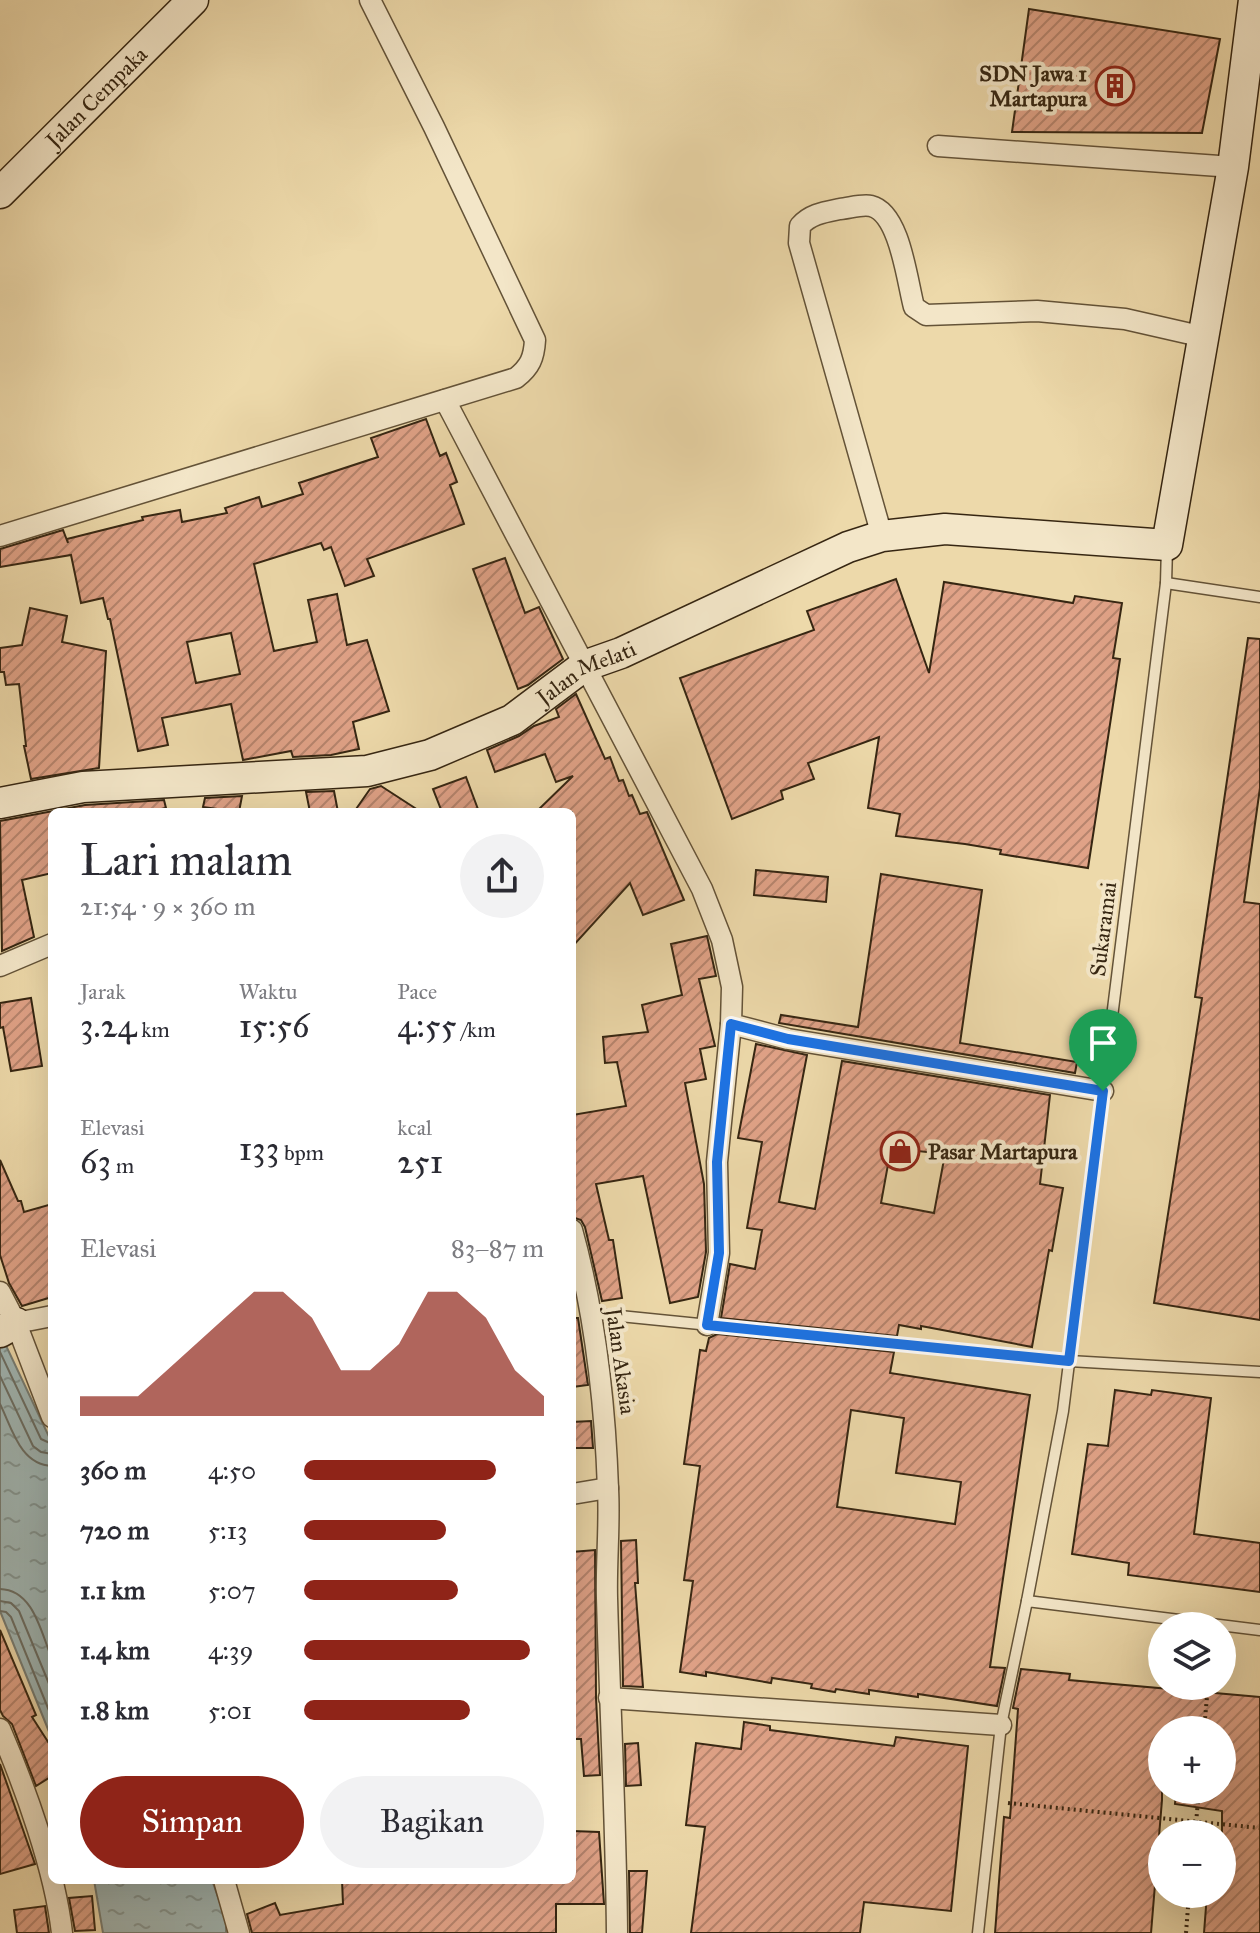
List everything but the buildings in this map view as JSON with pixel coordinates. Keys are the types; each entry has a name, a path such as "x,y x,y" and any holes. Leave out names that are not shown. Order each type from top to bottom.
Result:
{"main road":[{"path":"1167,545 1204,337 1246,169 1254,0"},
{"name":"Jalan Cempaka","path":"0,193 191,1"},
{"name":"Jalan Melati","path":"0,803 83,787 367,771 430,755 512,720 584,666 621,653 848,547 882,536 945,529 1167,545"}],"street":[{"path":"0,536 516,378 528,369 534,356 535,340 370,0"},
{"path":"938,146 1246,169"},
{"path":"882,536 799,243 800,226 812,216 868,205 880,209 895,231 914,307 926,315 1037,311 1125,319 1204,337"},
{"path":"445,400 702,889 722,940 732,987 731,1024 717,1162 719,1253 707,1325"},
{"path":"0,966 48,946"},
{"path":"731,1024 788,1039 1103,1091"},
{"name":"Jalan Akasia","path":"576,1266 581,1312 606,1431 606,1581 616,1803 617,1933"},
{"path":"0,1292 5,1329 48,1410"},
{"path":"5,1329 48,1317"},
{"path":"576,1493 608,1488"},
{"path":"609,1698 1001,1725"},
{"path":"3,1742 48,1867"},
{"path":"53,1884 62,1933"},
{"path":"225,1884 239,1933"}],"lane":[{"name":"Sukaramai","path":"978,1933 1001,1725 1063,1411 1166,583 1167,545"},
{"path":"1166,583 1260,597"},
{"path":"581,1312 1069,1361 1260,1372"},
{"path":"1027,1601 1260,1630"}],"path":[{"path":"992,1802 1185,1820"},
{"path":"1236,1825 1260,1828"},
{"path":"1186,1933 1188,1908"}],"water":[{"path":"0,1333 48,1435 48,1729 0,1611"},
{"path":"95,1884 213,1884 226,1920 226,1933 103,1933"}],"place":[{"name":"SDN Jawa 1 Martapura","path":"1115,86"},
{"name":"Pasar Martapura","path":"900,1151"}],"route":[{"path":"731,1024 788,1039 1103,1091 1069,1361 707,1325 719,1253 718,1140 731,1024"}]}
